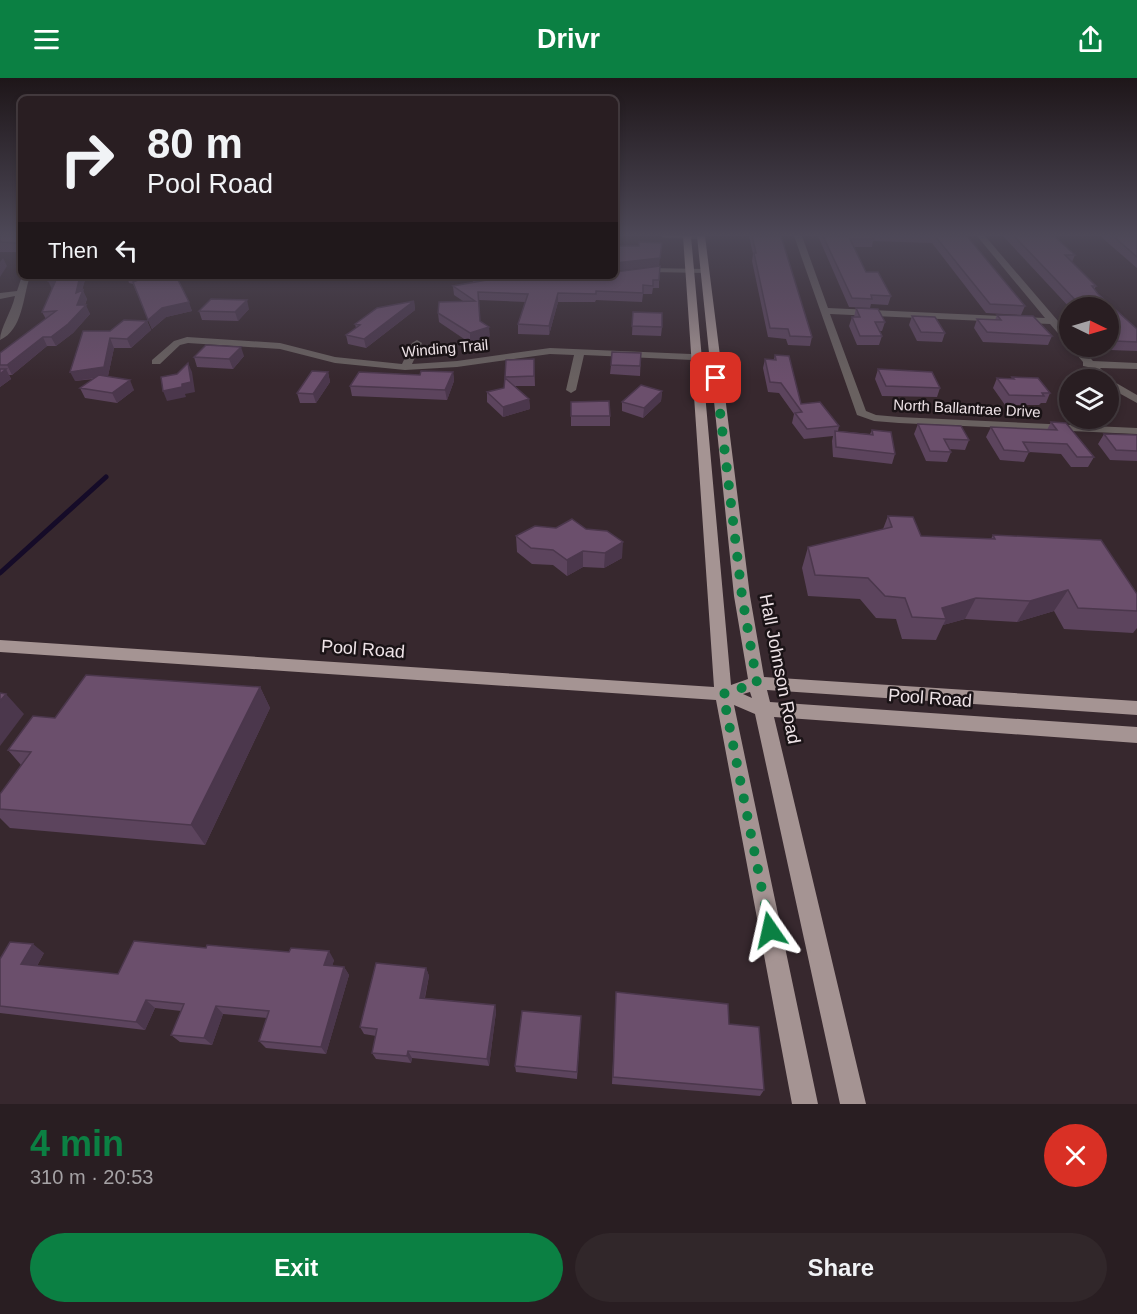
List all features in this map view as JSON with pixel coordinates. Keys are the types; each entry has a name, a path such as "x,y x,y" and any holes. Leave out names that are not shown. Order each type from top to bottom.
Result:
{"main road":[{"path":"691,284 694,357 723,694 805,1104"},
{"name":"Hall Johnson Road","path":"706,284 733,516 757,683 853,1104"},
{"path":"708,515 733,516"},
{"name":"Pool Road","path":"0,646 723,694 762,709 1137,735"},
{"name":"Pool Road","path":"723,694 757,683 1137,708"}],"street":[{"path":"0,337 16,317 23,284"},
{"path":"816,284 826,311 1052,321"},
{"path":"1021,284 1059,329"},
{"path":"0,296 20,293"},
{"name":"North Ballantrae Drive","path":"826,311 858,407 868,416 1137,430"},
{"name":"Winding Trail","path":"156,362 181,341 280,346 335,360 405,367 457,364 550,351 714,358"},
{"path":"405,367 417,344"},
{"path":"571,390 580,351"},
{"path":"1082,357 1093,369"},
{"path":"1087,364 1137,366"},
{"path":"1119,389 1137,400"}],"building":[{"path":"54,284 78,284 76,293 83,290 77,305 86,305 68,324 51,337 43,337 7,365 0,365 0,353 56,311 42,312"},
{"path":"134,284 180,284 189,302 162,308 148,320"},
{"path":"465,284 653,284 653,286 643,285 643,293 596,291 596,294 558,293 549,326 518,324 528,294 478,292 480,321 489,327 470,333 438,313 439,302 475,301 453,286"},
{"path":"761,284 796,284 812,337 790,336 788,329 770,328"},
{"path":"845,284 884,284 891,296 871,295 872,299 852,298"},
{"path":"974,284 1007,284 1025,306 990,304"},
{"path":"1060,284 1094,284 1096,286 1092,286 1101,297 1072,297"},
{"path":"211,299 247,300 235,312 199,311"},
{"path":"414,301 364,339 346,335 360,325 355,324 377,308"},
{"path":"856,308 878,309 885,322 875,322 882,336 860,336 852,317 860,317"},
{"path":"633,312 662,313 662,327 632,326"},
{"path":"1119,313 1137,329 1137,342 1119,341"},
{"path":"997,315 1033,316 1052,336 987,332 977,319 1001,320"},
{"path":"912,316 935,317 945,333 921,332"},
{"path":"124,320 147,321 127,339 110,338 104,367 70,372 83,331 110,331"},
{"path":"206,345 241,347 229,359 194,357"},
{"path":"612,352 641,353 640,366 611,365"},
{"path":"775,355 789,356 801,404 820,402 839,426 807,429 795,413 802,412 781,383 770,382 765,359 776,360"},
{"path":"534,359 534,376 505,377 506,360"},
{"path":"188,363 191,382 182,384 182,387 163,391 161,377 177,374"},
{"path":"878,369 932,372 940,388 886,386"},
{"path":"312,371 328,372 313,394 297,393"},
{"path":"421,371 453,372 445,390 350,386 359,372 420,375"},
{"path":"99,375 130,380 112,393 80,388"},
{"path":"1012,377 1038,378 1050,393 1042,393 1044,396 1009,395 997,378 1014,379"},
{"path":"505,378 529,399 503,407 487,392 504,388"},
{"path":"641,385 662,391 644,408 622,402"},
{"path":"609,401 610,416 571,416 571,402"},
{"path":"1051,422 1059,423 1059,429 1071,429 1094,457 1077,457 1067,444 1023,442 1029,452 1004,450 991,427 1057,430"},
{"path":"918,424 961,426 969,440 944,439 951,452 930,451"},
{"path":"872,430 891,432 895,454 836,447 835,431 873,435"},
{"path":"1104,434 1137,435 1137,451 1116,450"},
{"path":"888,516 913,517 921,536 995,539 993,535 1101,540 1137,594 1137,611 1078,608 1068,590 1030,601 976,598 942,608 946,619 912,617 905,598 885,596 868,578 815,575 808,547 892,527"},
{"path":"572,519 586,529 607,531 623,542 605,553 583,551 567,560 553,550 531,548 516,536 535,526 556,528"},
{"path":"86,675 260,687 191,825 0,809 0,794 31,752 8,750 33,716 55,718"},
{"path":"0,693 6,694 0,701"},
{"path":"134,941 206,948 207,945 289,952 291,948 329,951 324,965 344,967 321,1047 259,1041 269,1011 216,1006 204,1038 171,1035 184,1004 146,1000 136,1022 0,1006 0,959 10,942 33,944 21,964 118,974"},
{"path":"376,963 426,968 420,998 495,1005 487,1059 408,1051 407,1056 372,1053 377,1029 360,1027"},
{"path":"616,992 728,1004 729,1024 759,1027 764,1090 613,1077"},
{"path":"522,1011 581,1016 577,1072 515,1066"}],"waterway":[{"path":"0,573 106,477"}],"route":[{"path":"716,378 742,596 757,683 723,694 770,930"}]}
